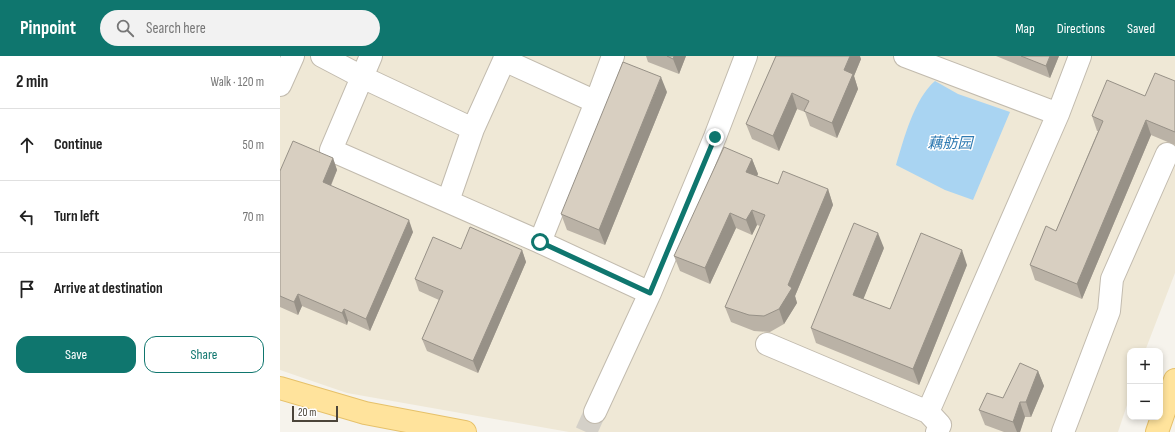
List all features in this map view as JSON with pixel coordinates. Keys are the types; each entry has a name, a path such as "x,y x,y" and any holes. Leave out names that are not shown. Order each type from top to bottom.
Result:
{"main road":[{"path":"1157,432 1175,380"},
{"path":"280,388 366,414 464,432"}],"lane":[{"path":"280,85 293,56"},
{"path":"322,56 362,77 473,129"},
{"path":"371,56 331,150 540,242 650,293"},
{"path":"540,242 613,56"},
{"path":"595,412 650,293 715,137 746,56"},
{"path":"906,56 1058,114"},
{"path":"448,201 473,129 505,58 596,102"},
{"path":"766,344 940,425 1058,114 1081,59"},
{"path":"1063,432 1109,311 1112,279 1167,154"}],"shaded area":[{"path":"280,56 1175,56 1175,273 1146,348 1127,348 1127,405 1118,432 569,432 347,393 280,370"}],"water":[{"name":"藕舫园","path":"935,81 958,94 1010,112 973,200 945,190 896,165 906,132 921,98"}],"building":[{"path":"667,56 674,56 673,59"},
{"path":"776,56 850,56 844,70 853,74 832,123 804,111 809,101 792,93 773,136 746,124"},
{"path":"1021,56 1050,56 1046,66"},
{"path":"623,62 661,77 599,230 561,214"},
{"path":"1155,73 1175,81 1175,132 1146,120 1077,284 1030,265 1046,226 1056,231 1103,121 1092,116 1107,80 1145,96"},
{"path":"293,141 333,158 323,182 409,220 366,319 344,309 342,313 298,294 294,302 280,296 280,171"},
{"path":"724,147 752,159 746,172 778,184 783,171 828,189 788,285 792,288 779,309 764,316 749,315 725,307 765,215 752,210 746,220 730,213 705,268 674,256"},
{"path":"854,223 878,233 853,295 890,309 921,233 962,250 913,369 811,328"},
{"path":"470,227 522,250 473,361 422,339 443,291 415,279 433,237 461,249"},
{"path":"1020,363 1038,371 1026,402 1020,402 1013,422 979,410 987,393 1003,398"}],"tunnel":[{"path":"586,432 595,412"}],"route":[{"path":"540,242 650,293 715,137"}]}
